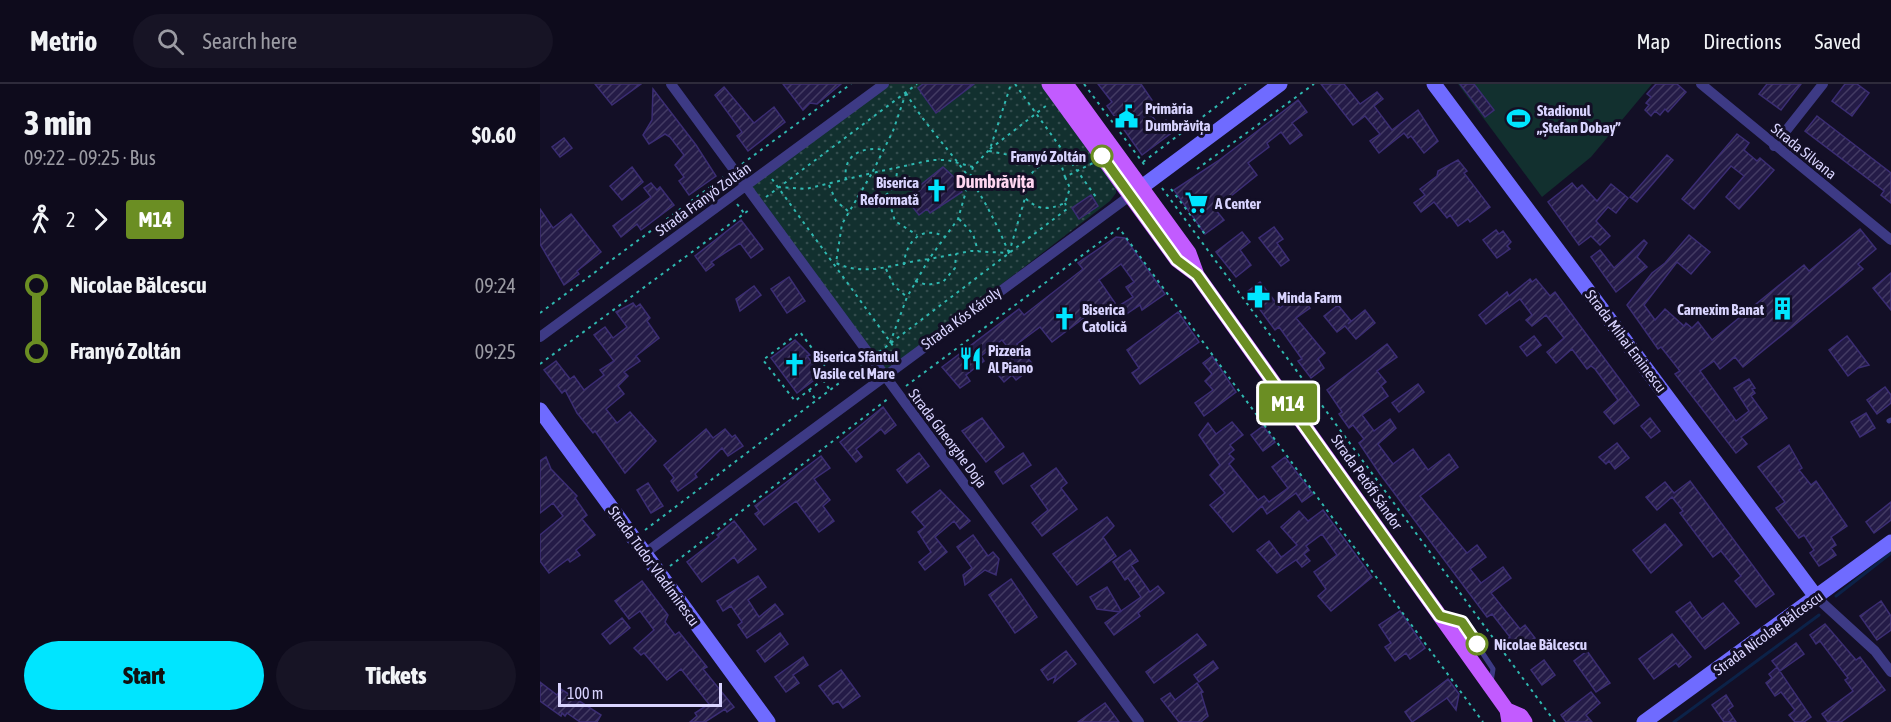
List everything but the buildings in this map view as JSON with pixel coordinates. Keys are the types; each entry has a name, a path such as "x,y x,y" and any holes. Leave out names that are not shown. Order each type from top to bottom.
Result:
{"main road":[{"name":"Strada Petőfi Sándor","path":"1058,88 1136,191 1177,260 1197,275 1490,686 1508,716 1521,716 1525,722"}],"street":[{"name":"Strada Gheorghe Doja","path":"671,84 882,376 1139,722"},
{"name":"Strada Franyó Zoltán","path":"540,337 884,84"},
{"name":"Strada Kós Károly","path":"644,554 903,360 1280,84"},
{"name":"Strada Mihai Eminescu","path":"1434,84 1817,598"},
{"name":"Strada Silvana","path":"1701,84 1891,240"},
{"path":"1774,146 1823,84"},
{"name":"Strada Tudor Vladimirescu","path":"540,410 768,722"},
{"name":"Strada Nicolae Bălcescu","path":"1644,722 1891,542"},
{"path":"1817,598 1875,651 1891,672"}],"path":[{"path":"540,313 851,84"},
{"path":"540,364 917,84"},
{"path":"1013,84 1096,197"},
{"path":"988,151 1013,84"},
{"path":"1084,84 1143,162 1246,84"},
{"path":"1197,169 1314,84"},
{"path":"890,343 906,297 929,259 958,219 973,167 988,151 1035,115 1058,88"},
{"path":"906,93 885,150 848,211 843,224 836,263 845,267 886,269 978,251 1009,253"},
{"path":"906,93 923,122 970,180 995,220 1009,253"},
{"path":"846,180 846,169 853,156 865,148 885,150"},
{"path":"890,343 1067,209 1065,203 1070,188 1061,164 988,151"},
{"path":"778,187 806,189 897,166 940,160 973,167"},
{"path":"1009,253 1025,198 1025,184 1033,170 1045,162"},
{"path":"857,196 872,200 887,195 897,180 897,166"},
{"path":"1065,177 1079,172"},
{"path":"829,184 836,201 848,211"},
{"path":"778,187 903,360"},
{"path":"1171,189 1208,237"},
{"path":"1166,193 1555,722"},
{"path":"887,195 895,221 917,235"},
{"path":"1025,198 1035,208 1049,209 1065,203"},
{"path":"1185,220 1192,216"},
{"path":"958,219 967,225 978,251"},
{"path":"1192,229 1198,224"},
{"path":"659,574 896,393 1119,228 1483,722"},
{"path":"904,265 908,246 917,235 929,232 946,237"},
{"path":"915,281 927,285 943,282 956,268 956,254"},
{"path":"886,269 894,286 906,297"},
{"path":"800,332 831,374 809,390 795,401 763,360 800,332"},
{"path":"633,539 870,359"},
{"path":"823,380 830,390"},
{"path":"809,390 816,400"}],"green space":[{"path":"890,84 1045,84 1116,182 1116,193 1110,201 882,376 746,186"},
{"path":"1458,84 1652,84 1591,157 1542,197"}],"waterway":[{"path":"1836,596 1891,553"},
{"path":"1674,722 1819,615"}],"bus line":[{"name":"M14","path":"1102,156 1177,260 1197,275 1440,616 1462,622 1477,644"}],"place":[{"name":"Primăria Dumbrăvița","path":"1127,117"},
{"name":"Stadionul „Ștefan Dobay”","path":"1519,119"},
{"name":"Franyó Zoltán","path":"1102,156"},
{"name":"Biserica Reformată","path":"937,191"},
{"name":"A Center","path":"1197,203"},
{"name":"Minda Farm","path":"1259,297"},
{"name":"Carnexim Banat","path":"1782,309"},
{"name":"Biserica Catolică","path":"1064,318"},
{"name":"Pizzeria Al Piano","path":"970,359"},
{"name":"Biserica Sfântul Vasile cel Mare","path":"795,365"},
{"name":"Nicolae Bălcescu","path":"1477,644"}],"district":[{"name":"Dumbrăvița","path":"995,181"}]}
